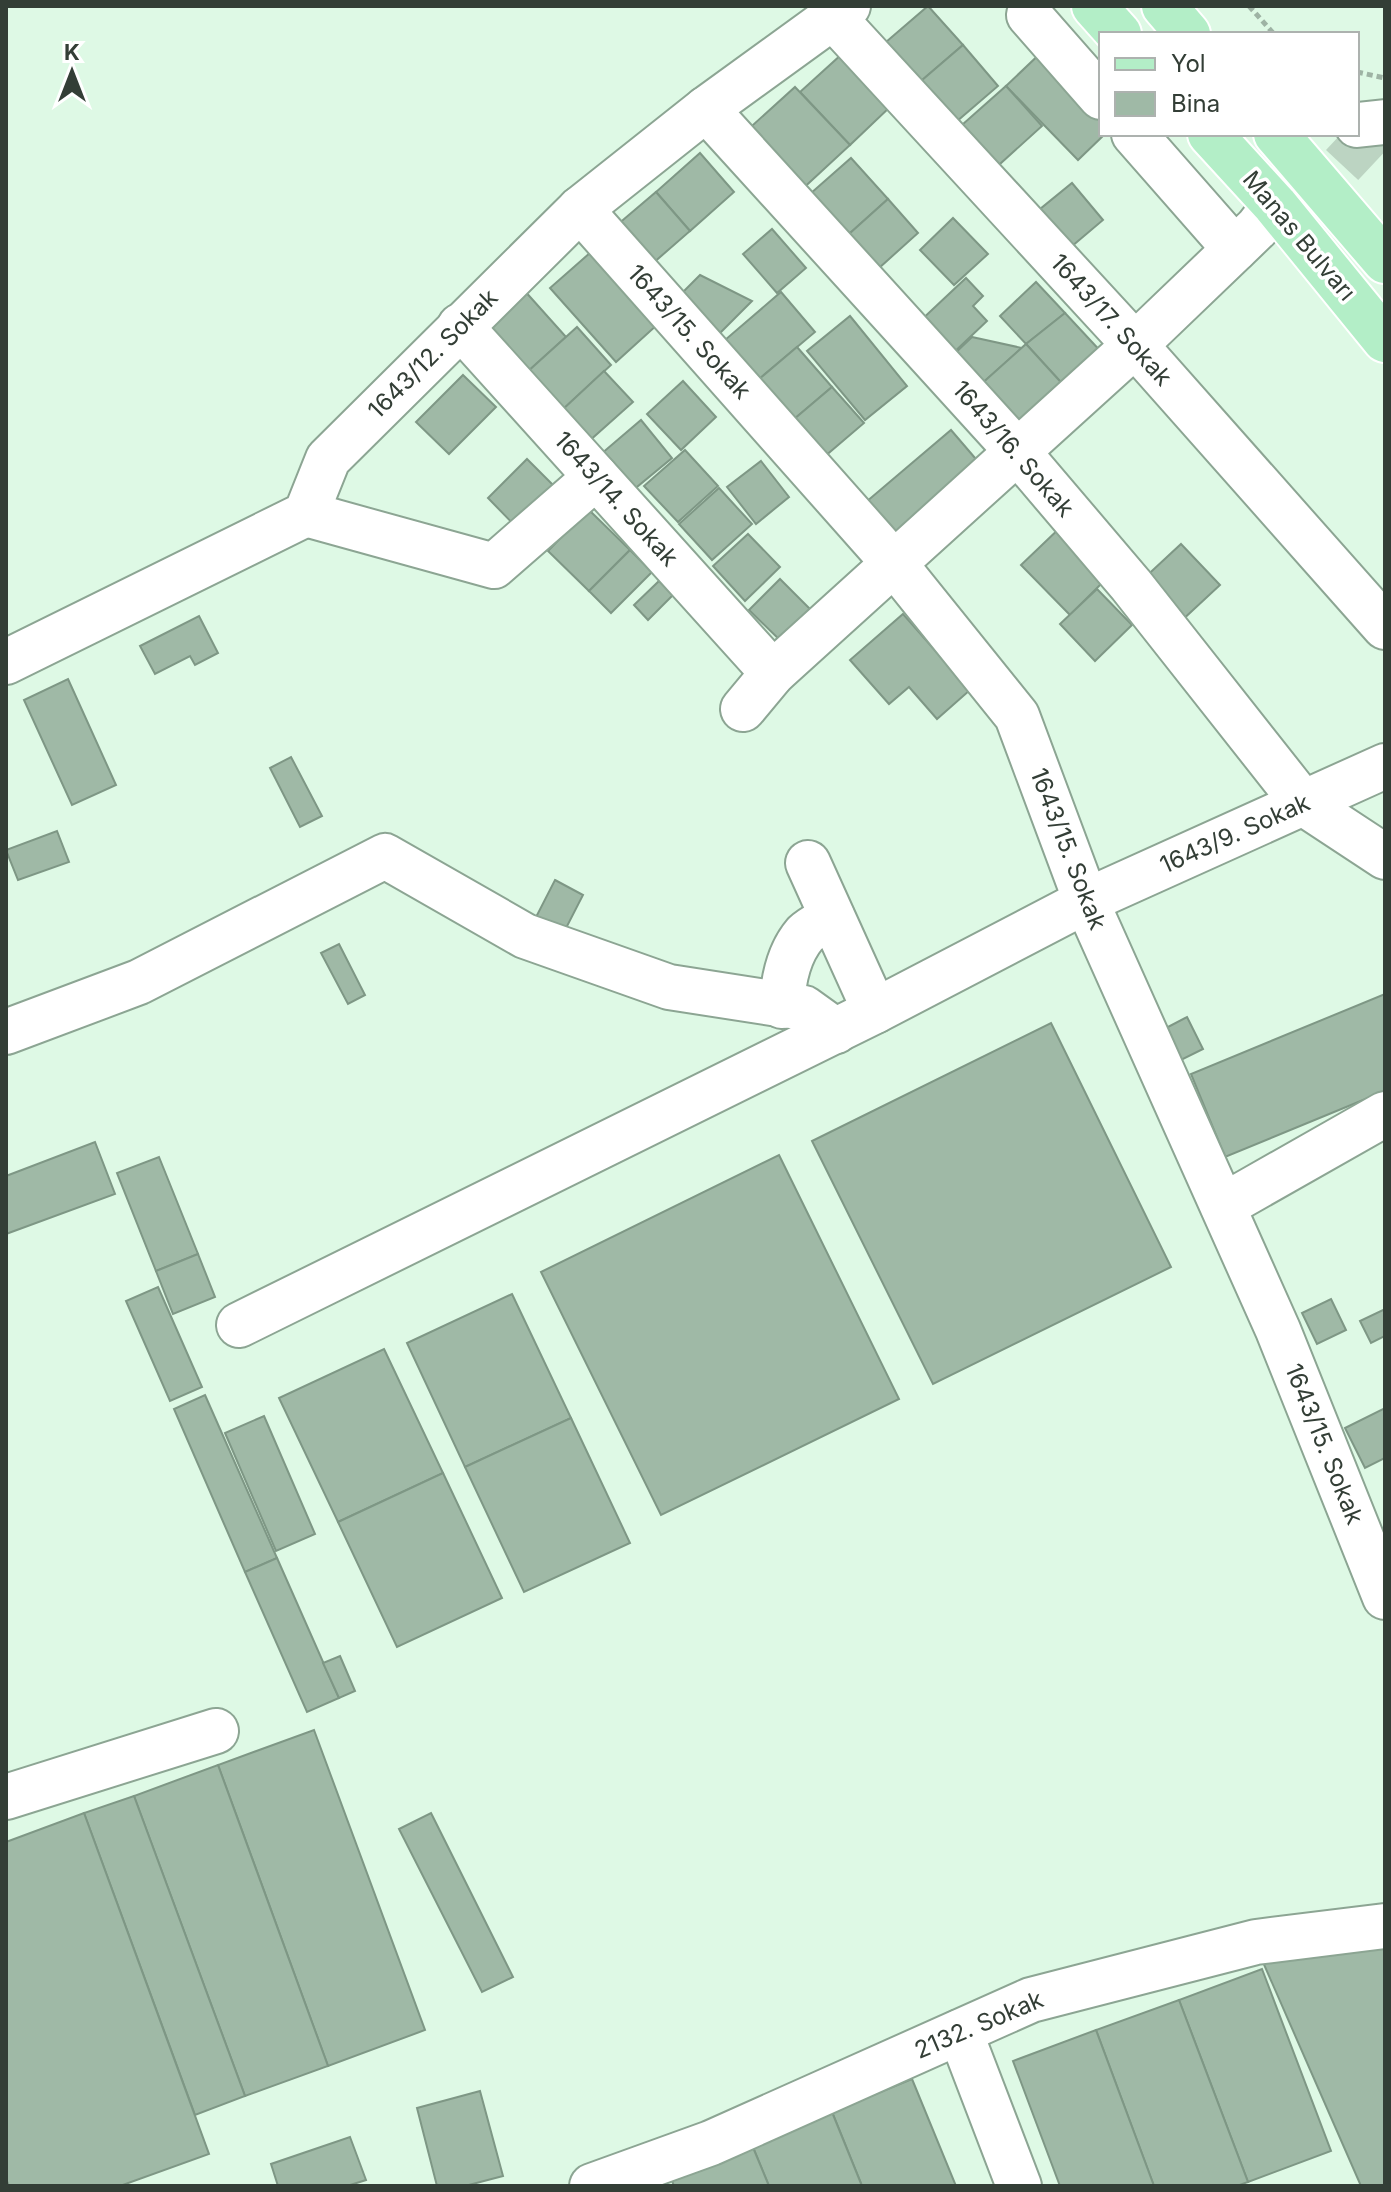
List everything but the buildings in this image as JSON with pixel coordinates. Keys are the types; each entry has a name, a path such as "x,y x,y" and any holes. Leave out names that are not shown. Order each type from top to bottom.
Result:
{"main road":[{"path":"1094,6 1117,32"},
{"path":"1164,6 1186,32"},
{"name":"Manas Bulvarı","path":"1212,136 1275,205 1385,340"},
{"name":"Manas Bulvarı","path":"1278,136 1385,261"}],"street":[{"name":"1643/12. Sokak","path":"306,514 328,459 580,209 706,109 840,12"},
{"name":"1643/17. Sokak","path":"840,12 1385,627"},
{"path":"1029,15 1099,95"},
{"name":"1643/16. Sokak","path":"706,109 1017,451 1131,585 1303,803 1385,857"},
{"path":"1359,125 1385,122"},
{"path":"1136,136 1235,249"},
{"path":"743,709 773,673 1135,345 1264,221 1275,205"},
{"name":"1643/15. Sokak","path":"580,209 893,562 1017,716 1086,901 1278,1330 1385,1597"},
{"name":"1643/14. Sokak","path":"460,326 773,673"},
{"path":"6,662 306,514 494,566 596,477"},
{"name":"1643/9. Sokak","path":"239,1325 836,1031 1086,901 1385,766"},
{"path":"6,1032 139,982 385,856 525,936 669,987 804,1008 836,1031"},
{"path":"808,863 875,1011"},
{"path":"782,1006 783,982 789,963 806,934 832,917"},
{"path":"1223,1206 1385,1114"},
{"path":"6,1797 216,1731"},
{"name":"2132. Sokak","path":"592,2186 711,2143 1031,2000 1256,1942 1385,1926"},
{"path":"960,2032 1019,2186"}],"path":[{"path":"1249,6 1272,32"},
{"path":"1359,72 1385,78"}],"tunnel":[{"path":"1343,136 1385,175"}]}
